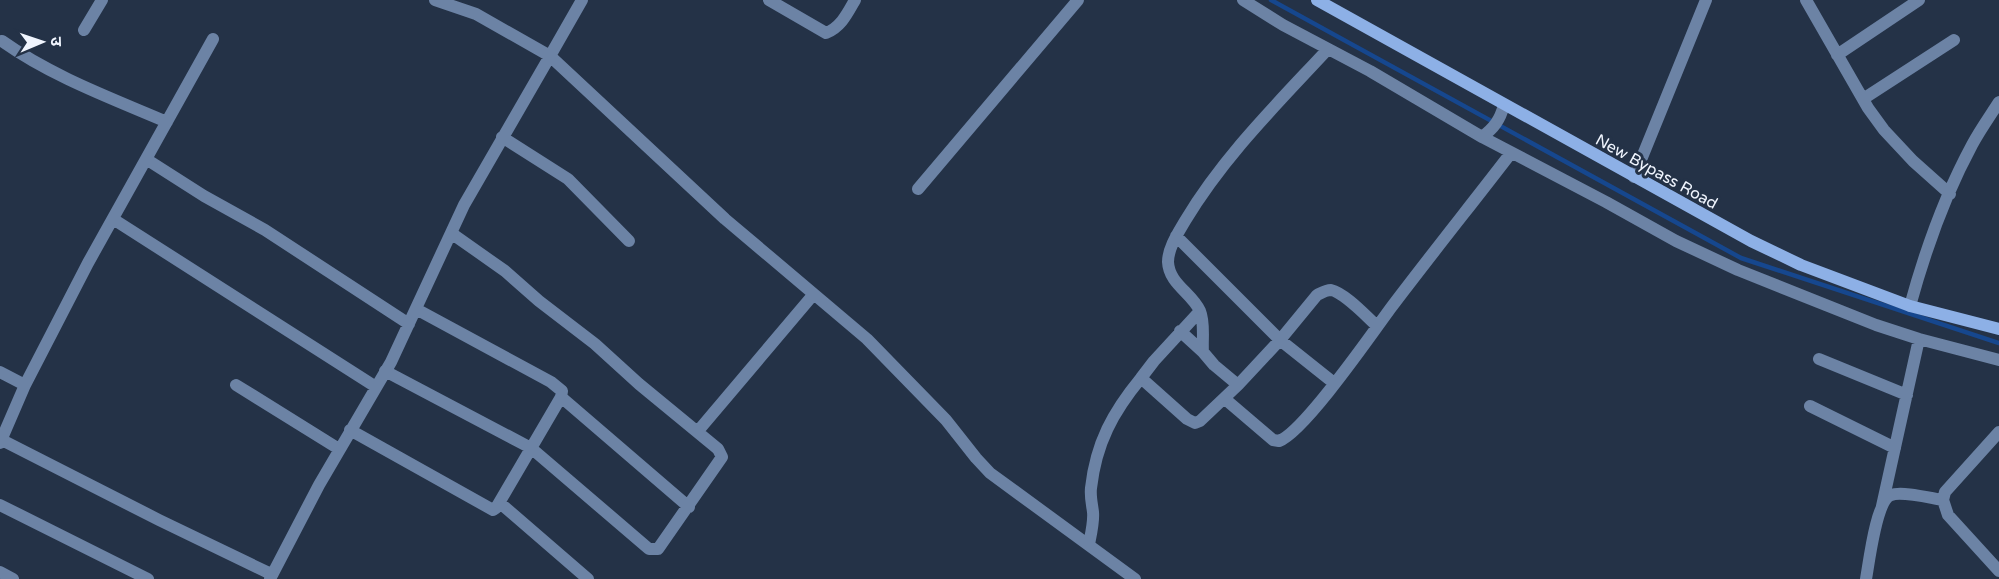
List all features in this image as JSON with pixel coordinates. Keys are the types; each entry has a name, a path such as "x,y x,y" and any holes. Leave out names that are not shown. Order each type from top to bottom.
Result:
{"main road":[{"name":"New Bypass Road","path":"1317,0 1330,3 1504,105 1751,241 1801,264 1910,306 1999,329"}],"street":[{"path":"84,30 102,0"},
{"path":"435,0 476,14 550,56 725,219 875,347 946,420 990,473 1133,578"},
{"path":"213,39 113,219 25,385 0,441 271,577 339,449 385,371 464,205 582,0"},
{"path":"769,0 826,33 834,30 842,21 855,0"},
{"path":"918,189 1078,0"},
{"path":"1243,0 1283,25 1487,134 1511,153 1676,241 1738,270 1866,321 1919,339 1999,360"},
{"path":"1634,177 1706,0"},
{"path":"1806,0 1863,99 1896,144 1950,194"},
{"path":"1837,55 1919,0"},
{"path":"1863,99 1953,40"},
{"path":"2,41 20,54 80,84 167,122"},
{"path":"1203,352 1203,322 1200,311 1174,280 1169,270 1168,259 1176,236 1207,187 1241,144 1328,49"},
{"path":"1910,306 1920,270 1950,194 1972,145 1999,102"},
{"path":"1487,134 1500,118 1504,105"},
{"path":"502,137 568,179 629,241"},
{"path":"1225,399 1273,440 1279,441 1288,435 1309,414 1334,383 1511,153"},
{"path":"146,159 204,196 265,230 409,324"},
{"path":"113,219 376,387"},
{"path":"385,371 531,448 648,549 658,549 722,457 718,449 698,431 639,384 595,344 539,301 505,271 451,233"},
{"path":"1176,236 1280,340 1334,383"},
{"path":"1141,378 1187,420 1195,423 1225,399 1280,340 1317,295 1324,291 1331,290 1342,295 1377,326"},
{"path":"698,431 813,295"},
{"path":"350,430 493,510 500,503 561,397 562,391 551,382 416,309"},
{"path":"1089,544 1094,514 1090,491 1095,465 1110,420 1141,378 1200,311"},
{"path":"1180,331 1238,385"},
{"path":"1866,579 1919,339"},
{"path":"1819,359 1907,395"},
{"path":"0,372 25,385"},
{"path":"236,385 339,449"},
{"path":"561,397 689,507"},
{"path":"1810,406 1895,448"},
{"path":"1999,432 1945,492 1942,500 1948,515 1999,572"},
{"path":"1882,506 1886,498 1893,494 1942,500"},
{"path":"500,503 588,579"},
{"path":"0,505 148,579"},
{"path":"0,572 13,579"}],"waterway":[{"path":"1271,0 1741,258 1999,343"}]}
